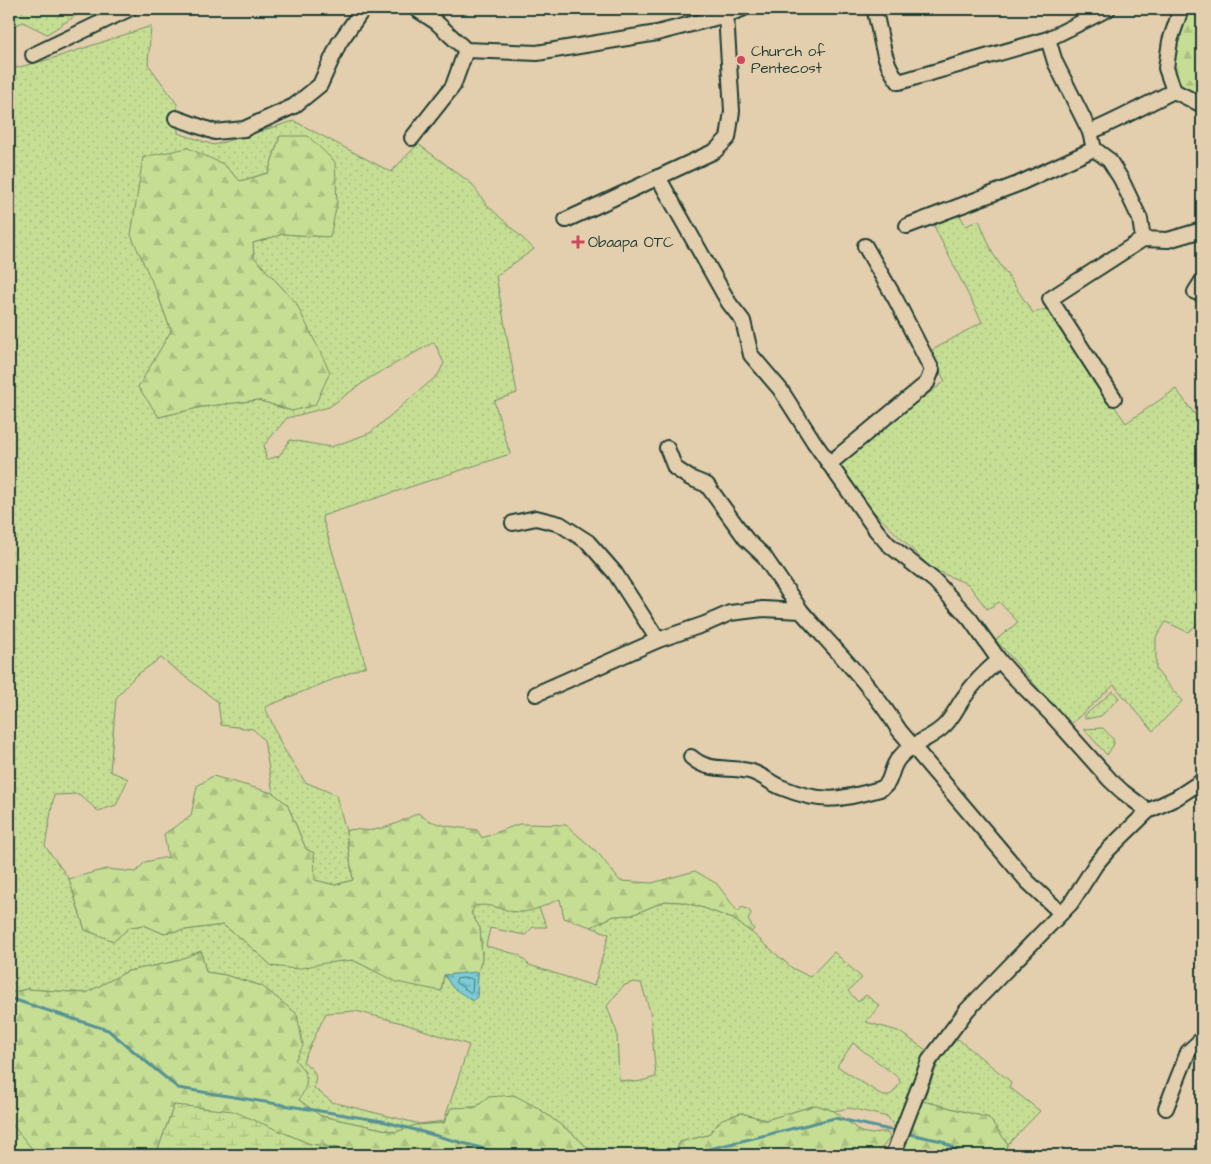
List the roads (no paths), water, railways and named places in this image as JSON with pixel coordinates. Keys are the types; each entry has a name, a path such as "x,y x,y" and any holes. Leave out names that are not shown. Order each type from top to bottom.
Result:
{"street":[{"path":"34,55 129,9"},
{"path":"176,118 215,132 244,129 294,106 320,85 339,43 362,9"},
{"path":"416,9 436,22 466,50 537,53 657,33 726,16 742,9"},
{"path":"874,9 883,52 899,82 1048,39 1101,10"},
{"path":"1181,9 1170,41 1166,68 1174,91 1202,105"},
{"path":"566,220 715,151 728,138 732,111 726,16"},
{"path":"1048,39 1055,62 1090,132 1094,149 1109,160 1121,179 1140,219 1143,240"},
{"path":"412,138 453,86 466,50"},
{"path":"1090,132 1122,119 1141,107 1174,91"},
{"path":"907,226 1018,184 1094,149"},
{"path":"658,177 729,303 743,321 751,355 780,390 876,530 888,544 935,581 970,619 999,660 1051,714 1110,780 1148,811"},
{"path":"1114,398 1050,299 1143,240 1168,240 1202,230"},
{"path":"829,464 927,383 932,370 865,246"},
{"path":"667,448 675,468 690,478 707,485 746,539 764,555 801,611 861,677 883,704 899,730 912,746 1026,881 1061,913"},
{"path":"514,523 536,518 560,524 588,542 615,573 658,640"},
{"path":"536,694 658,640 705,624 730,613 763,609 801,611"},
{"path":"691,757 699,764 708,767 739,769 755,773 781,788 814,798 833,800 856,796 886,787 890,782 892,768 898,758 912,746 946,724 978,678 999,660"},
{"path":"895,1150 929,1061 966,1010 1071,903 1096,864 1148,811 1184,794 1202,781"},
{"path":"1166,1108 1188,1052 1202,1039"}],"water":[{"path":"478,972 477,996 473,1001 453,988 444,975"}],"waterway":[{"path":"9,998 108,1030 178,1088 382,1121 507,1155"},
{"path":"685,1155 835,1118 899,1132"},
{"path":"905,1133 942,1141 964,1155"}],"place":[{"name":"Church of Pentecost","path":"741,60"},
{"name":"Obaapa OTC","path":"578,242"}]}
